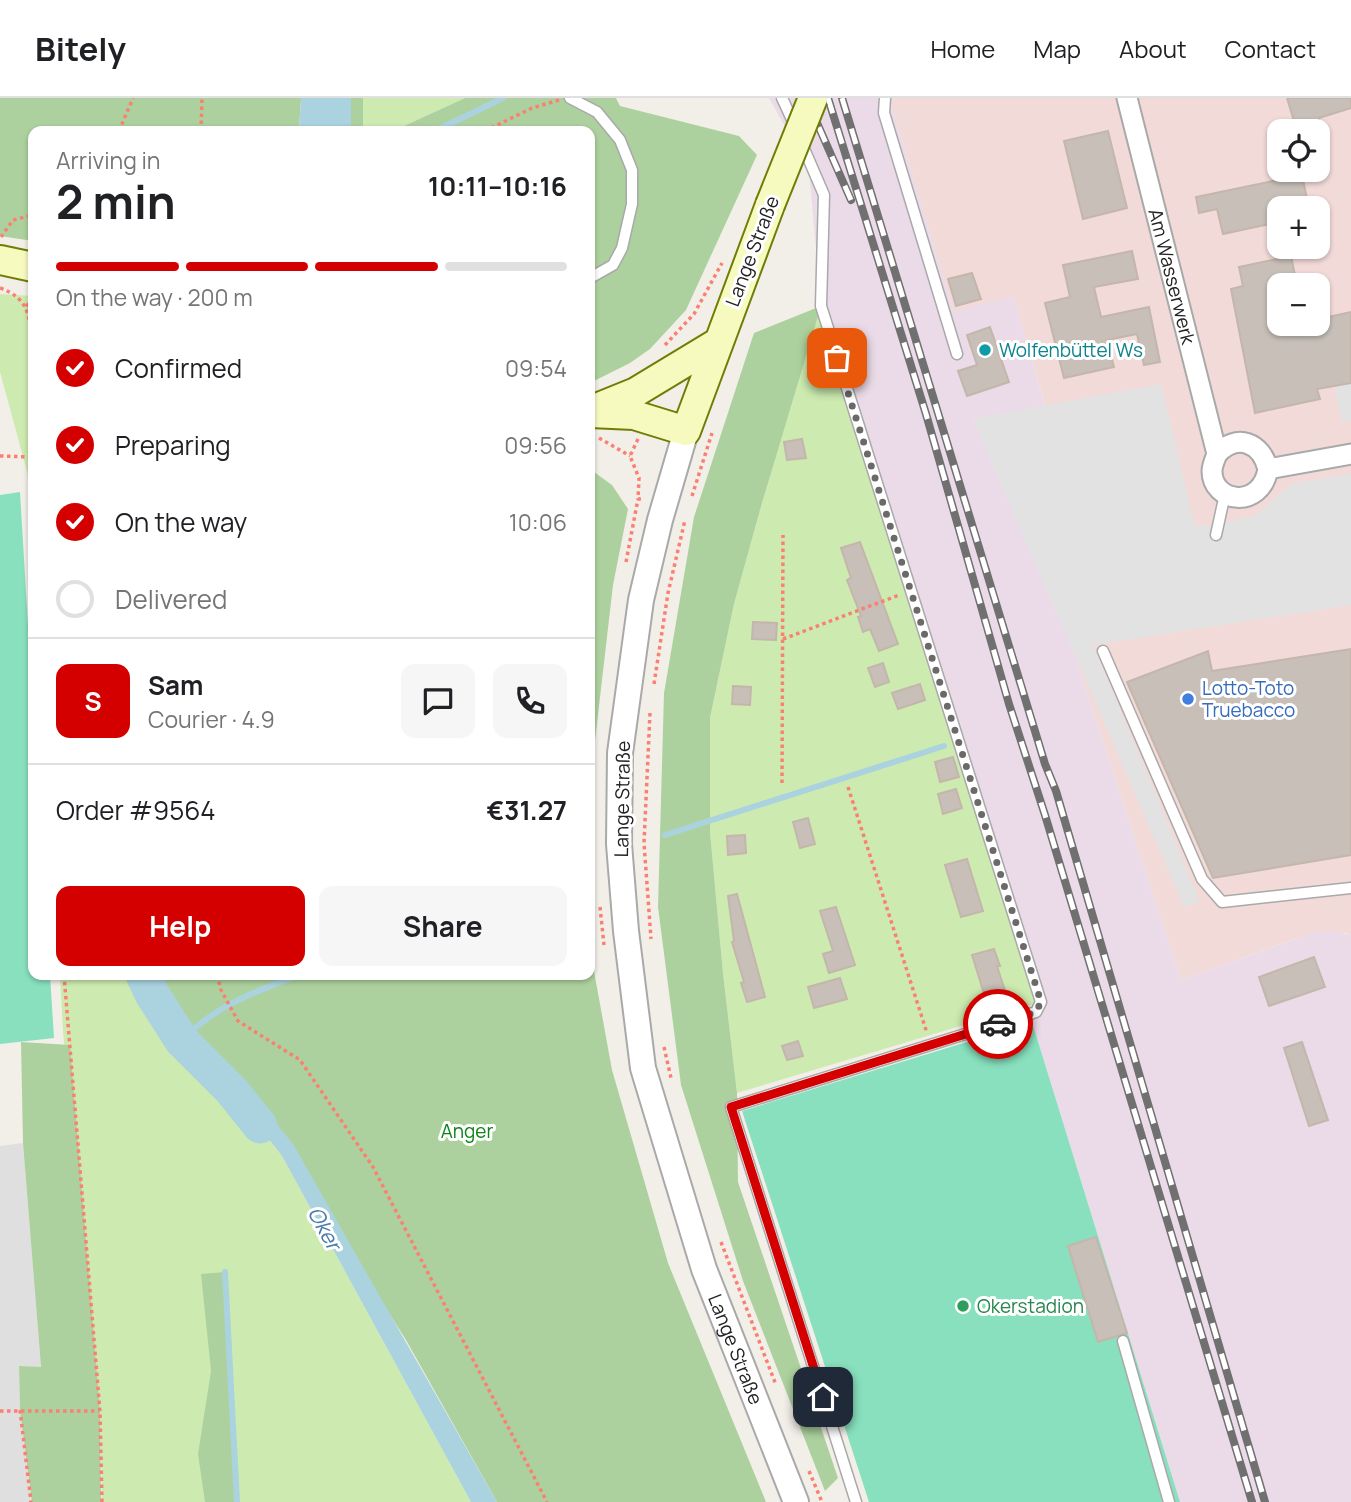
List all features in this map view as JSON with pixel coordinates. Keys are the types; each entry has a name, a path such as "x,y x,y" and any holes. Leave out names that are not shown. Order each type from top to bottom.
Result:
{"main road":[{"name":"Lange Straße","path":"686,431 717,343 813,98"},
{"path":"0,260 28,266"},
{"path":"595,410 636,392 717,343"},
{"path":"595,412 634,415 686,431"}],"street":[{"name":"Am Wasserwerk","path":"1127,98 1217,454 1212,470 1215,484 1225,494"},
{"name":"Lange Straße","path":"686,431 664,505 641,600 621,753 619,844 626,931 643,1069 704,1269 796,1502"},
{"path":"1217,454 1223,447 1237,442 1249,444 1259,450 1268,469 1266,480 1252,495 1243,498 1225,494"},
{"path":"1268,469 1351,454"}],"lane":[{"path":"569,98 597,112 620,140 632,170 632,204 622,248 613,265 595,275"},
{"path":"782,98 824,195 821,306 1041,1002 1036,1012 731,1107 856,1502"},
{"path":"885,98 884,113 957,354"},
{"path":"1216,535 1225,494"},
{"path":"1103,651 1202,880 1222,902 1351,888"},
{"path":"1123,1341 1169,1502"}],"path":[{"path":"121,126 133,98"},
{"path":"201,126 202,98"},
{"path":"495,126 532,108 569,98"},
{"path":"0,239 13,220 28,216"},
{"path":"662,348 694,314 727,253"},
{"path":"0,288 13,293 26,304 28,315"},
{"path":"630,456 647,419"},
{"path":"595,436 630,456 639,478 638,499 687,510 667,593 654,684"},
{"path":"0,456 28,457"},
{"path":"782,783 783,536"},
{"path":"783,639 910,591"},
{"path":"650,710 644,843 651,940"},
{"path":"848,786 930,1045"},
{"path":"64,980 100,1412 102,1502"},
{"path":"218,980 238,1021 300,1060 373,1167 547,1502"},
{"path":"663,1044 671,1079"},
{"path":"719,1239 777,1390"},
{"path":"20,1410 31,1502"},
{"path":"0,1411 100,1412"},
{"path":"807,1465 822,1502"}],"shaded area":[{"path":"769,98 895,98 891,104 954,312 1013,296 1045,406 973,419 1073,650 1181,980 1313,933 1329,931 1351,935 1351,1502 1180,1502 1032,1022 1040,1002 821,307 809,170"},
{"path":"895,98 1351,98 1351,935 1345,933 1295,939 1181,980 1073,650 973,419 1045,405 1013,297 954,313 891,104"},
{"path":"1351,383 1351,421 1342,423 1334,386"},
{"path":"1161,384 1195,526 1219,525 1256,515 1293,483 1351,474 1351,605 1093,645 1200,902 1184,907 973,419"},
{"path":"23,1143 41,1367 19,1367 20,1410 32,1502 0,1502 0,1146"}],"green space":[{"path":"0,98 301,98 299,126 28,126 28,240 0,236"},
{"path":"351,98 363,98 363,126 351,126"},
{"path":"363,98 465,98 404,126 363,126"},
{"path":"465,98 616,98 620,106 739,136 757,155 686,310 650,349 630,363 595,380 595,126 404,126"},
{"path":"0,294 28,296 28,475 0,372"},
{"path":"821,306 1041,1002 737,1093 710,832 710,718 734,604 794,388"},
{"path":"821,306 734,604 710,718 710,832 737,1093 738,1182 838,1478 825,1491 743,1281 681,1085 658,907 664,693 694,517 754,333"},
{"path":"595,473 612,485 628,509 613,585 595,741"},
{"path":"20,492 28,626 28,980 50,980 54,1038 0,1044 0,495"},
{"name":"Anger","path":"595,976 612,1070 668,1263 766,1502 497,1502 406,1340 241,1080 192,1030 159,980 595,980"},
{"path":"60,980 148,980 177,1033 227,1086 282,1156 471,1502 102,1502 100,1411"},
{"name":"Okerstadion","path":"1032,1022 1180,1502 869,1502 742,1111"},
{"path":"21,1042 70,1045 100,1411 101,1502 32,1502 20,1410 19,1366 41,1367 23,1143"},
{"path":"225,1272 237,1502 205,1502 198,1454 211,1371 201,1274"}],"water":[{"path":"301,98 351,98 351,126 299,126"},
{"path":"148,980 159,980 192,1030 241,1080 293,1144 497,1502 471,1502 282,1156 227,1086 177,1033"}],"building":[{"path":"1287,98 1351,98 1351,108 1319,119 1293,119"},
{"path":"1108,131 1127,208 1083,219 1064,141"},
{"path":"1268,182 1303,182 1306,196 1267,196 1267,225 1223,234 1217,209 1199,213 1196,197"},
{"path":"1132,251 1138,279 1094,287 1101,317 1149,307 1160,362 1144,365 1137,334 1107,340 1114,367 1064,378 1045,303 1070,297 1063,265"},
{"path":"1277,259 1292,259 1295,273 1267,273 1267,336 1330,336 1330,317 1351,312 1351,383 1317,389 1320,399 1255,413 1231,289 1243,286 1239,267"},
{"path":"972,273 981,299 956,306 948,279"},
{"name":"Wolfenbüttel Ws","path":"990,327 1009,382 967,396 958,371 977,365 967,335"},
{"path":"802,439 806,458 787,460 784,442"},
{"path":"860,542 898,644 879,651 870,629 863,632 858,617 861,616 847,580 851,578 841,548"},
{"path":"753,622 777,623 776,640 752,639"},
{"path":"1351,649 1351,855 1213,878 1127,682 1208,651 1212,671"},
{"path":"883,663 889,682 875,687 868,668"},
{"path":"920,684 925,700 898,709 892,693"},
{"path":"733,686 751,687 750,705 732,704"},
{"path":"953,757 959,777 940,782 935,762"},
{"path":"956,789 962,808 943,814 938,794"},
{"path":"808,818 815,844 800,848 793,822"},
{"path":"745,835 746,853 728,855 727,836"},
{"path":"967,859 983,911 961,917 945,865"},
{"path":"737,894 765,997 747,1002 732,942 728,896"},
{"path":"836,907 855,965 829,973 823,954 833,951 820,911"},
{"path":"994,949 1011,1009 984,1018 978,999 985,997 972,955"},
{"path":"1314,957 1325,987 1269,1006 1259,977"},
{"path":"840,978 847,999 814,1008 808,987"},
{"path":"798,1041 803,1056 787,1060 782,1046"},
{"path":"1302,1042 1328,1120 1309,1126 1284,1048"},
{"path":"1096,1237 1127,1333 1098,1342 1068,1246"}],"waterway":[{"path":"445,126 503,98"},
{"path":"665,835 944,746"},
{"name":"Oker","path":"145,980 182,1041 232,1091 260,1126"},
{"path":"182,1041 207,1018 222,1009 287,980"},
{"path":"225,1272 237,1502"}],"railway":[{"path":"806,98 851,200"},
{"path":"828,98 926,414 1009,704 1045,815 1252,1502"},
{"path":"842,98 1045,764 1056,791 1265,1502"}],"way so far":[{"path":"837,358 1041,1002 1036,1012 998,1024"}],"place":[{"name":"Wolfenbüttel Ws","path":"985,350"},
{"name":"Lotto-Toto Truebacco","path":"1188,699"},
{"name":"Okerstadion","path":"963,1306"}],"route":[{"path":"823,1397 731,1107 998,1024"}]}
